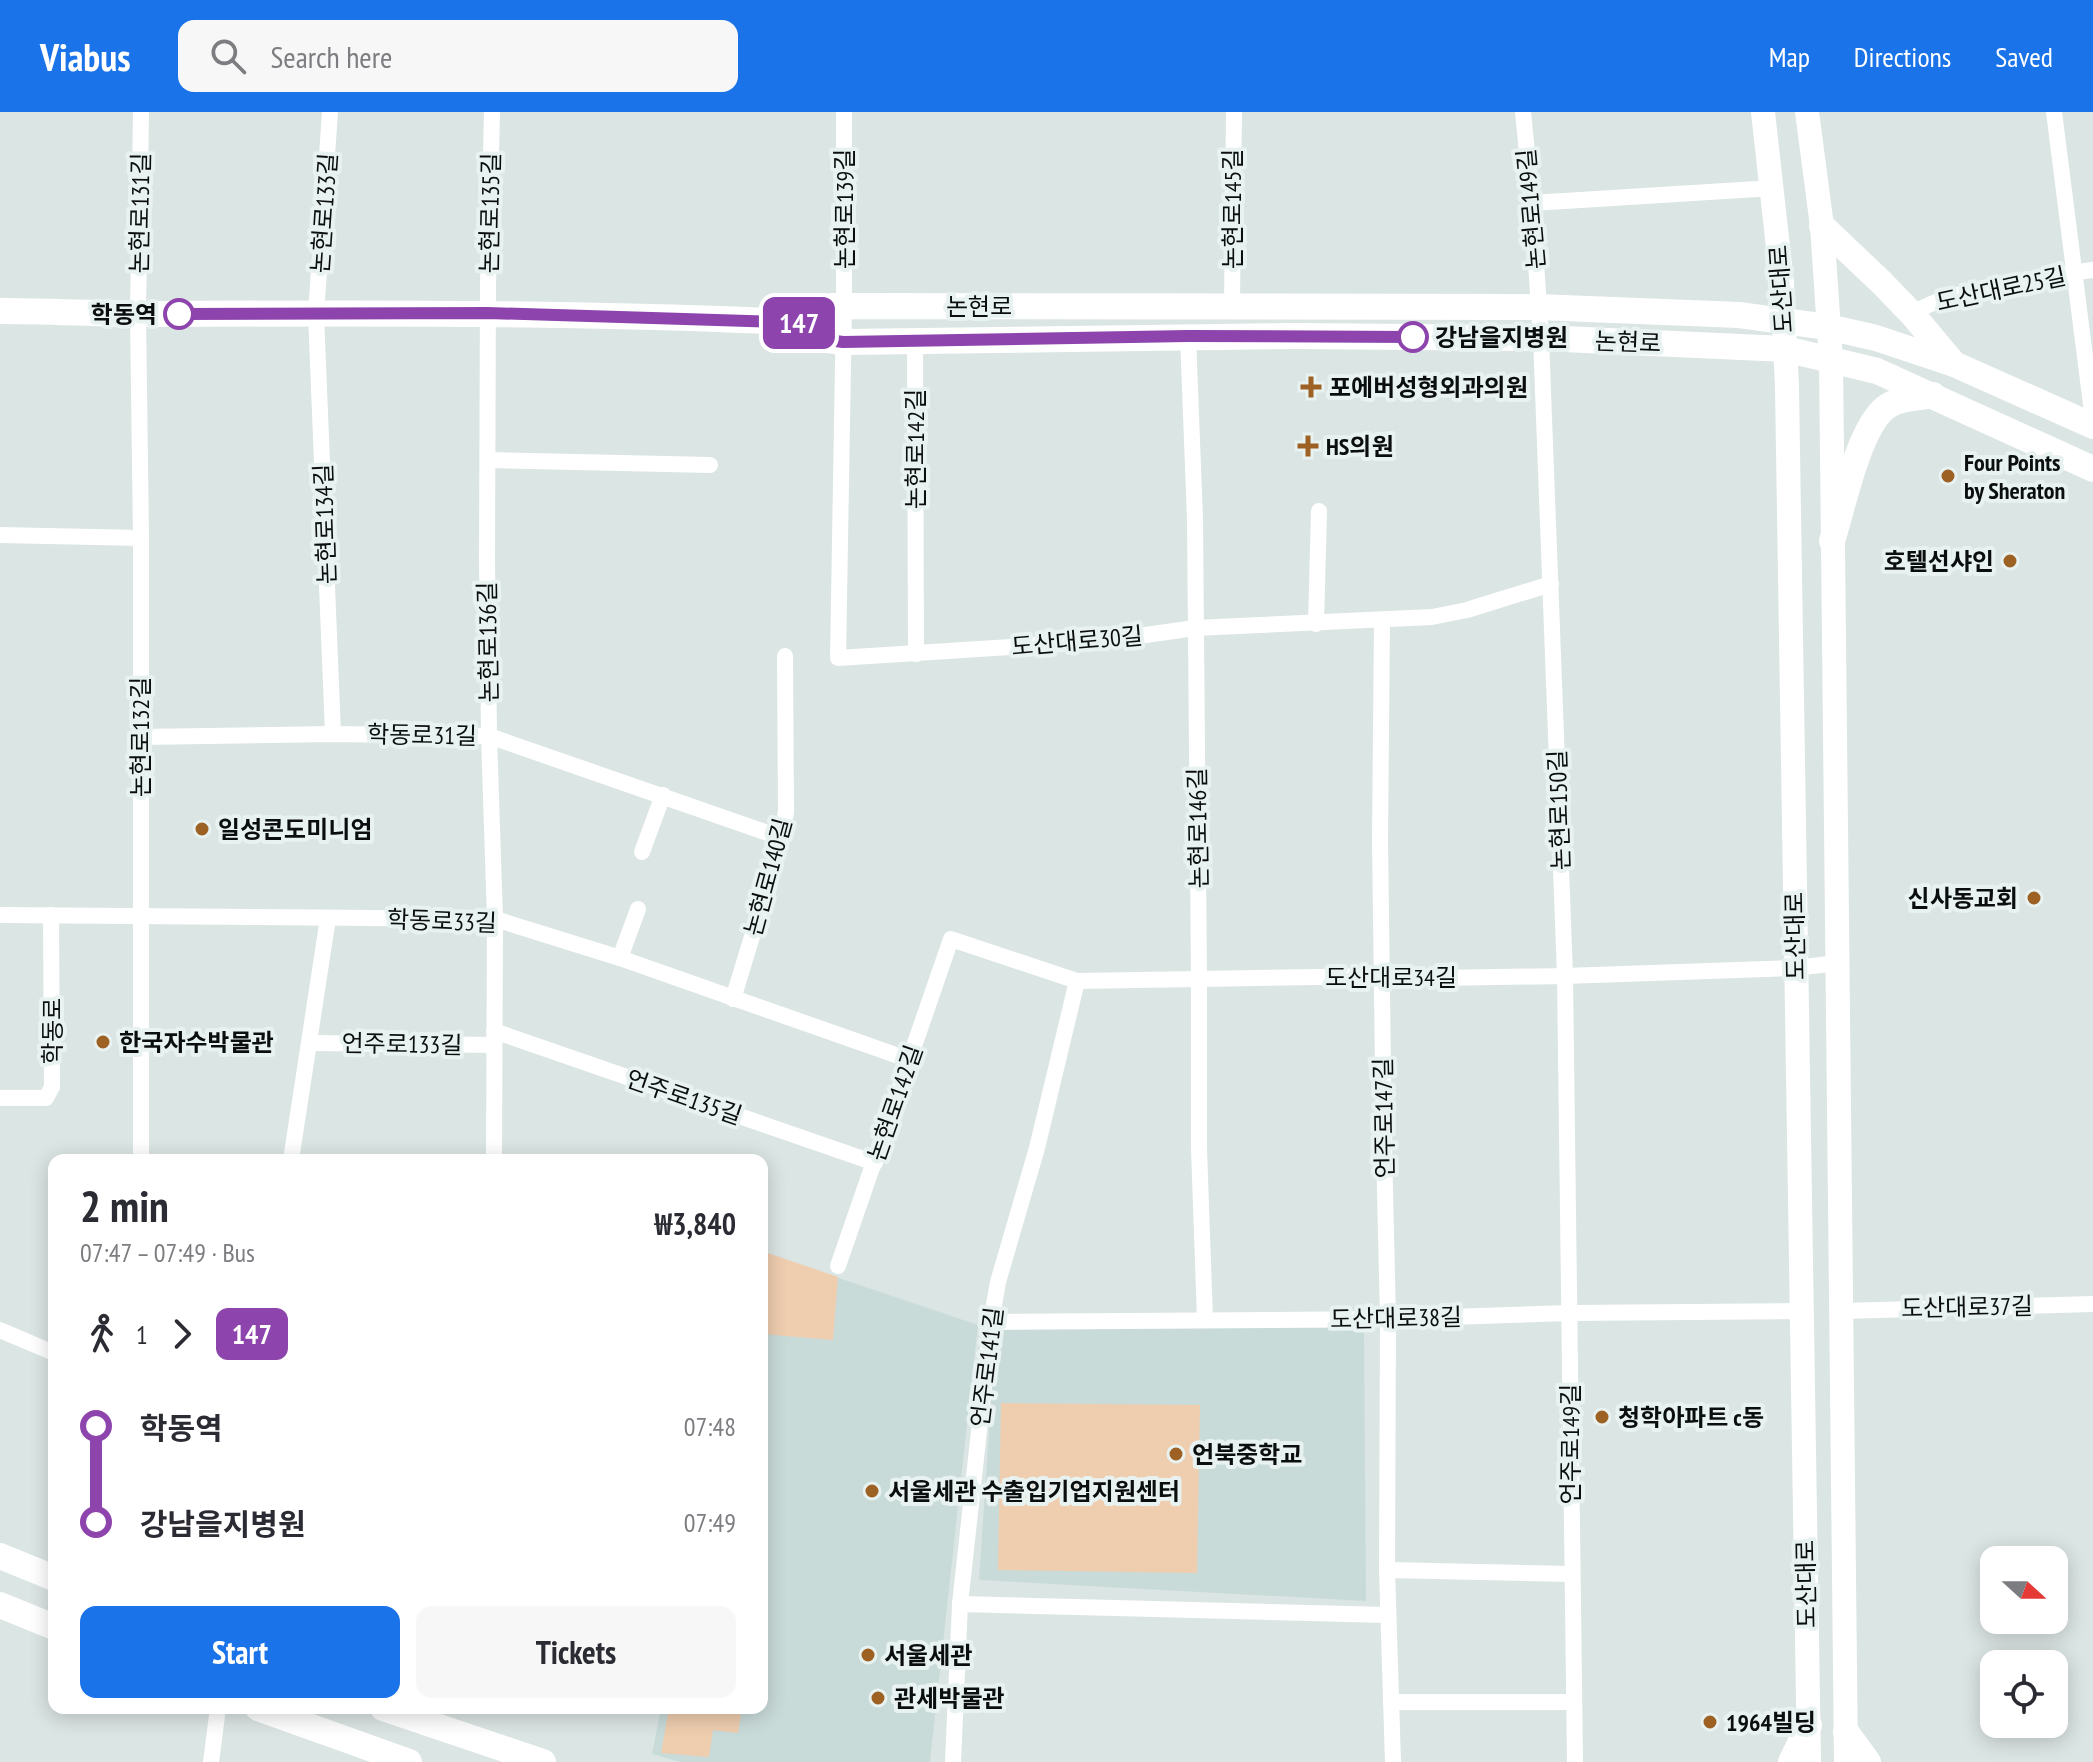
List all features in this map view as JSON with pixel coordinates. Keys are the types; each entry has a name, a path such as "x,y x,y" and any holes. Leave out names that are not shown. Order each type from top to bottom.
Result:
{"main road":[{"name":"도산대로","path":"1763,112 1773,188 1785,349 1809,1762"},
{"name":"도산대로","path":"1807,112 1822,226 1831,360 1846,1762"},
{"path":"1822,226 1912,314 1954,364"},
{"name":"논현로","path":"0,311 138,314 488,313 811,323 831,306 1538,307 1739,315 1784,319 1876,338 1954,364 2093,423"},
{"name":"논현로","path":"811,323 828,340 843,342 1188,336 1541,338 1785,349 1877,371 2093,469"},
{"path":"1832,541 1863,437 1884,408 1898,401 1933,395"},
{"path":"0,1556 48,1576"},
{"path":"0,1605 48,1625"},
{"path":"274,1714 400,1760"},
{"path":"406,1714 543,1762"},
{"path":"1791,1762 1809,1725"},
{"path":"1846,1732 1868,1762"}],"street":[{"name":"논현로131길","path":"138,314 141,112"},
{"name":"논현로133길","path":"316,314 330,112"},
{"name":"논현로135길","path":"488,313 492,112"},
{"name":"논현로139길","path":"843,342 844,112"},
{"name":"논현로145길","path":"1232,306 1234,112"},
{"name":"논현로149길","path":"1523,112 1538,307"},
{"path":"2054,112 2093,423"},
{"path":"1532,203 1773,188"},
{"name":"도산대로25길","path":"1912,314 1924,306 1982,290 2093,270"},
{"name":"논현로150길","path":"1538,307 1565,976 1569,1313"},
{"name":"논현로136길","path":"488,313 489,736 495,919"},
{"name":"논현로132길","path":"138,314 141,1154"},
{"name":"논현로134길","path":"316,314 333,734"},
{"name":"논현로146길","path":"1188,336 1195,519 1199,1148 1205,1320"},
{"name":"논현로142길","path":"915,340 916,654"},
{"name":"도산대로30길","path":"843,342 838,658 1103,641 1195,628 1432,617 1467,610 1551,584"},
{"path":"488,460 710,465"},
{"path":"1316,624 1319,511"},
{"path":"0,535 141,538"},
{"name":"언주로147길","path":"1382,621 1381,976 1388,1319 1387,1570 1393,1762"},
{"name":"논현로140길","path":"733,999 782,838 786,811 785,656"},
{"name":"학동로31길","path":"140,737 333,734 489,736 782,838"},
{"path":"642,852 663,795"},
{"path":"620,958 638,909"},
{"name":"학동로33길","path":"0,915 495,919 620,958 910,1060"},
{"name":"학동로","path":"0,1098 46,1098 52,1087 51,915"},
{"name":"언주로133길","path":"292,1154 328,918"},
{"path":"494,1154 495,919"},
{"name":"논현로142길","path":"838,1266 951,939"},
{"name":"도산대로34길","path":"951,939 1077,981 1565,976 1795,968 1837,963"},
{"name":"언주로141길","path":"953,1762 960,1604 991,1322 998,1282 1037,1148 1077,981"},
{"name":"언주로133길","path":"310,1043 494,1038"},
{"name":"언주로135길","path":"494,1038 875,1163"},
{"name":"도산대로37길","path":"1841,1311 2093,1304"},
{"name":"도산대로38길","path":"991,1322 1801,1311"},
{"name":"언주로149길","path":"1569,1313 1575,1762"},
{"path":"0,1330 48,1350"},
{"path":"1387,1570 1571,1574"},
{"path":"960,1604 1388,1615"},
{"path":"1391,1702 1573,1702"},
{"path":"211,1762 217,1714"}],"shaded area":[{"path":"768,1253 838,1277 833,1340 768,1335"},
{"path":"768,1254 978,1325 930,1762 681,1762 652,1754 660,1714 768,1714"},
{"name":"언북중학교","path":"996,1327 1364,1328 1366,1601 979,1580"},
{"path":"1001,1403 1200,1405 1197,1573 998,1570"},
{"path":"668,1714 741,1714 738,1733 713,1730 709,1757 661,1753"}],"bus line":[{"name":"147","path":"179,314 488,313 811,323 828,340 843,342 1188,336 1413,337"}],"place":[{"name":"학동역","path":"179,314"},
{"name":"강남을지병원","path":"1413,337"},
{"name":"포에버성형외과의원","path":"1311,387"},
{"name":"HS의원","path":"1308,446"},
{"name":"Four Points by Sheraton","path":"1948,476"},
{"name":"호텔선샤인","path":"2010,561"},
{"name":"일성콘도미니엄","path":"202,829"},
{"name":"신사동교회","path":"2034,898"},
{"name":"한국자수박물관","path":"103,1042"},
{"name":"청학아파트 c동","path":"1602,1417"},
{"name":"언북중학교","path":"1176,1454"},
{"name":"서울세관 수출입기업지원센터","path":"872,1491"},
{"name":"서울세관","path":"868,1655"},
{"name":"관세박물관","path":"878,1698"},
{"name":"1964빌딩","path":"1710,1722"}]}
